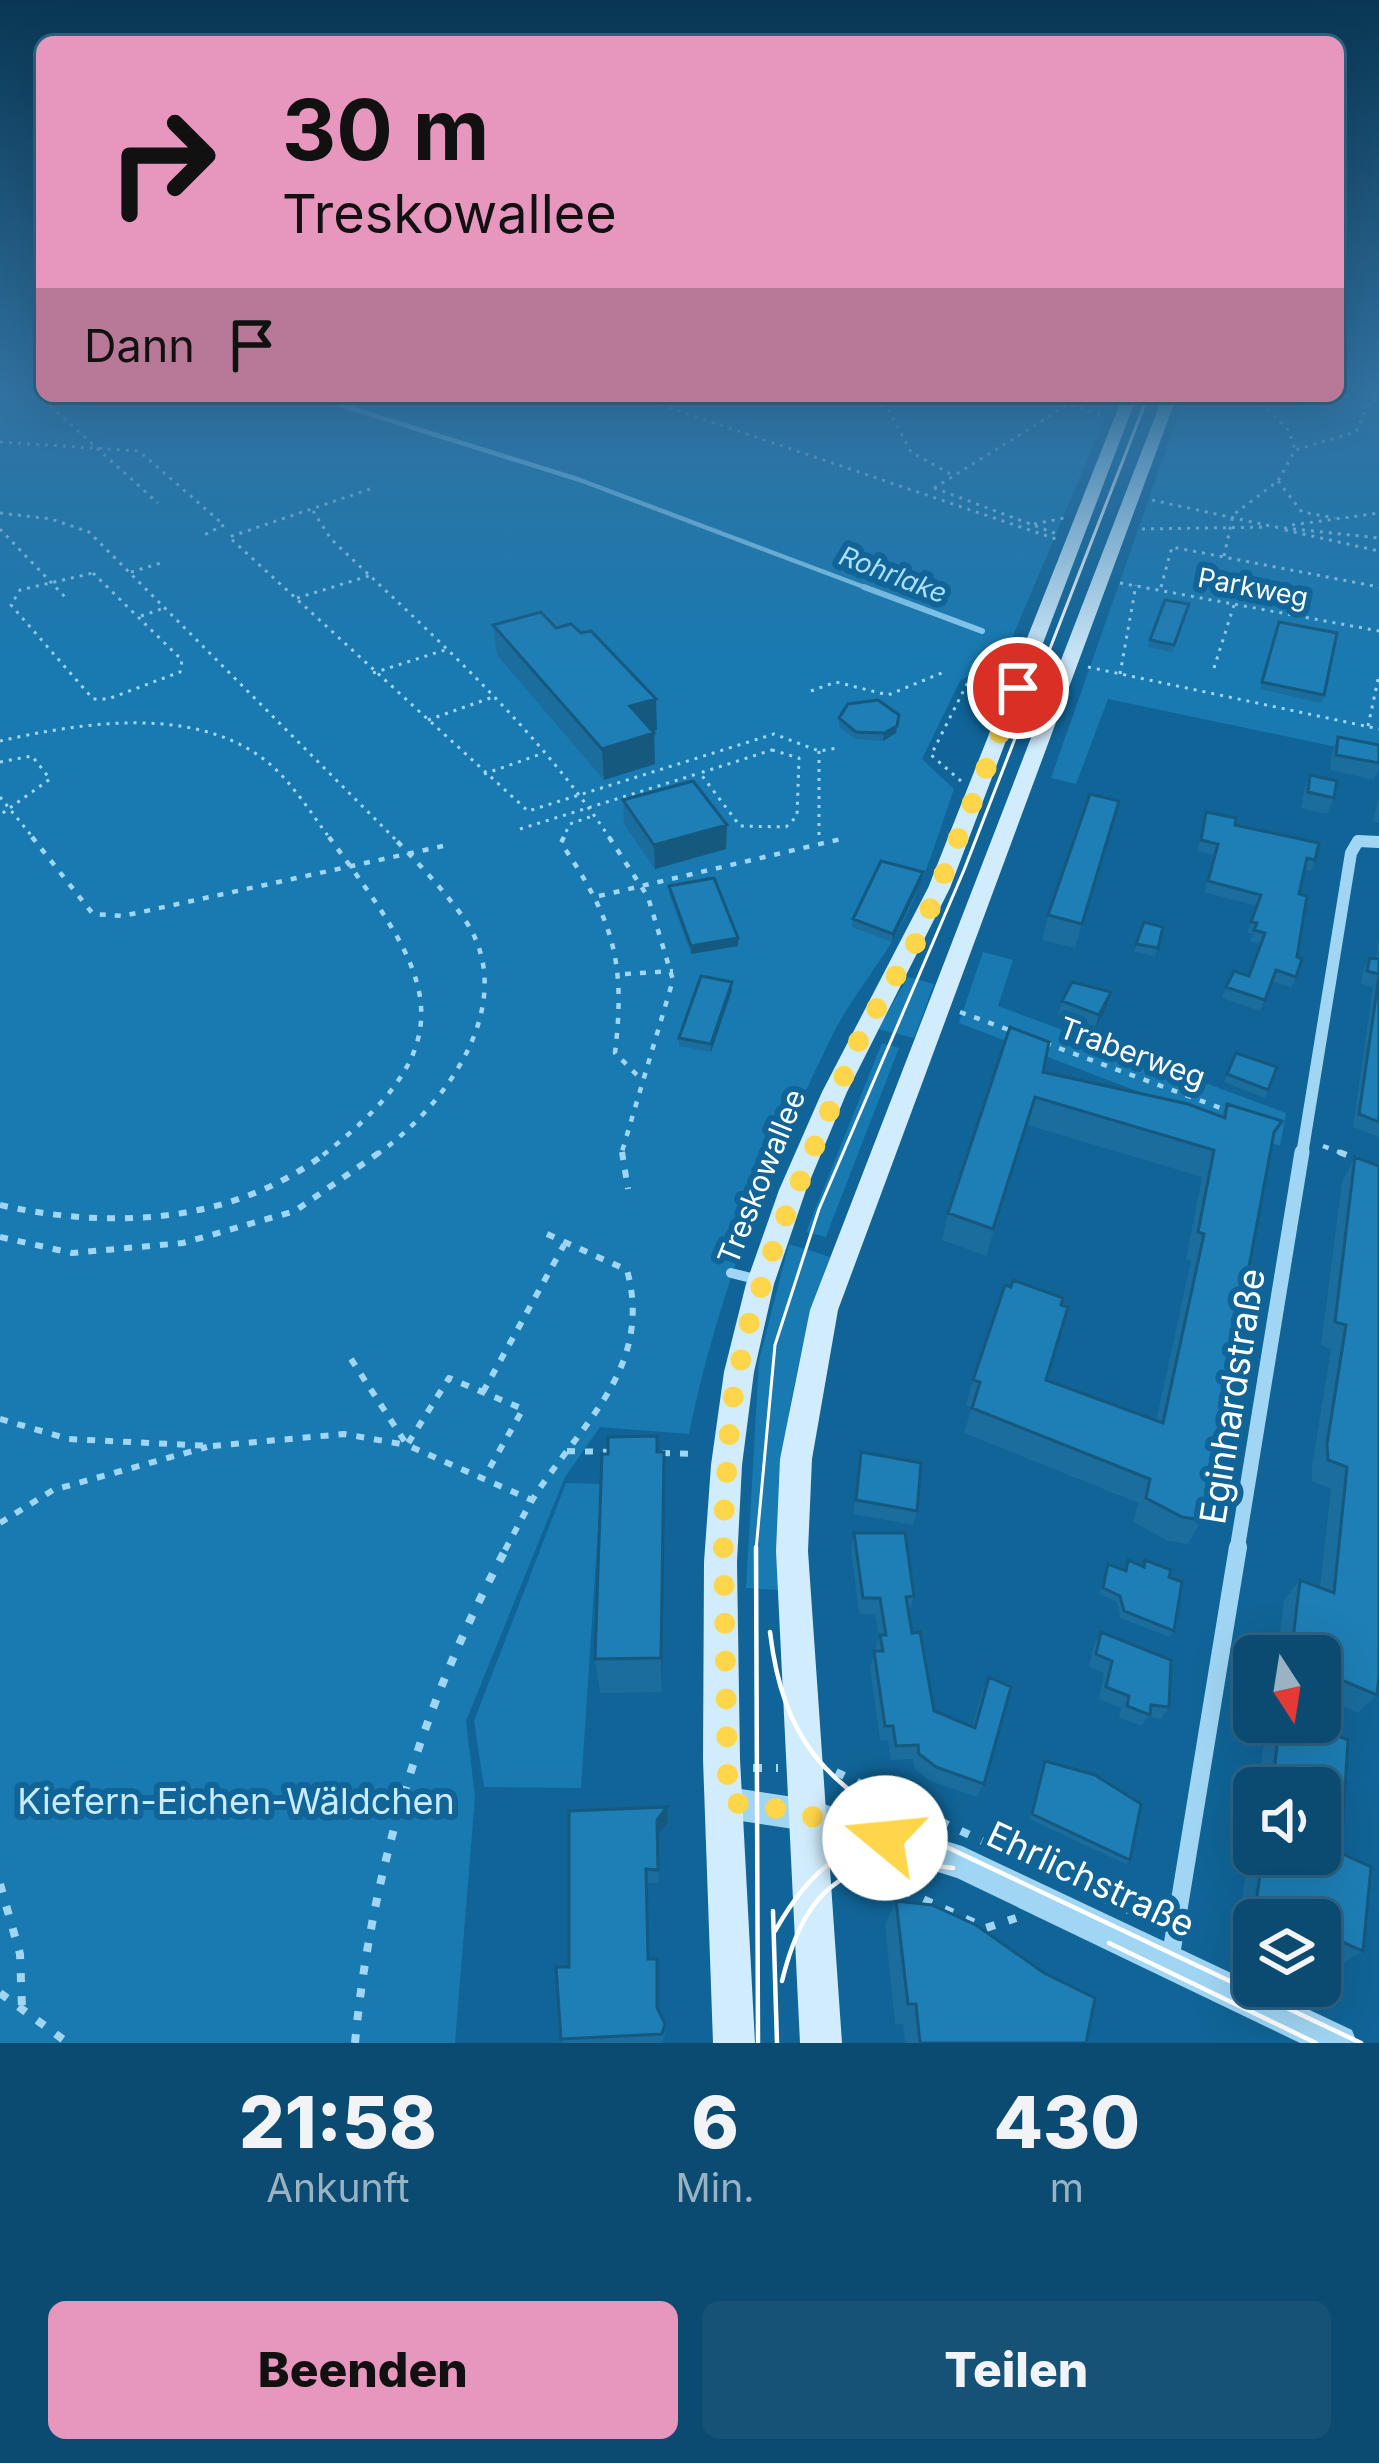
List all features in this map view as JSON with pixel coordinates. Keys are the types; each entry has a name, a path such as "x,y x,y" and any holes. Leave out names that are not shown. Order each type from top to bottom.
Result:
{"main road":[{"name":"Treskowallee","path":"734,2043 725,1489 746,1276 863,1031 918,939 1092,483"},
{"path":"821,2043 792,1551 796,1459 824,1310 1137,483"}],"street":[{"name":"Eginhardstraße","path":"1170,1962 1351,853 1368,841"},
{"name":"Ehrlichstraße","path":"728,1802 807,1815 962,1863 1339,2043"}],"path":[{"path":"135,483 158,503"},
{"path":"177,483 374,674 529,811 774,734 819,751 837,748"},
{"path":"884,483 1025,533 1068,539"},
{"path":"942,483 934,488 1068,539"},
{"path":"1225,556 1233,515 1275,483"},
{"path":"1280,483 1302,512 1341,518"},
{"path":"230,535 370,489"},
{"path":"1379,538 1275,527 1137,529 1146,499 1233,515 1275,527 1379,551"},
{"path":"313,511 332,538 496,696 588,804 643,886 673,971 619,1161 628,1190"},
{"path":"0,513 51,519 89,532 131,572 408,853 469,926 483,976 476,1037 443,1092 386,1148 296,1211 183,1244 72,1253 0,1237"},
{"path":"1275,527 1379,514"},
{"path":"1034,524 1069,517"},
{"path":"204,535 224,525"},
{"path":"0,529 67,599"},
{"path":"1160,589 1175,529"},
{"path":"1172,547 1379,587"},
{"path":"131,572 161,563"},
{"name":"Parkweg","path":"1122,566 1118,582 1379,631"},
{"path":"93,573 141,616 182,660 180,672 108,699 93,699 11,605 20,590 93,573"},
{"path":"296,599 372,575"},
{"path":"1120,674 1136,585"},
{"path":"1214,668 1235,602"},
{"path":"141,616 167,607"},
{"path":"374,674 450,648"},
{"path":"1088,653 1085,669 1379,729"},
{"path":"811,691 836,682 888,695 944,672"},
{"path":"1368,726 1379,675"},
{"path":"962,781 931,755 970,678"},
{"path":"428,720 496,696"},
{"path":"0,741 97,725 160,727 224,738 260,756 406,944 422,992 414,1052 391,1099 327,1156 283,1183 194,1212 55,1221 0,1205"},
{"path":"520,829 588,804 772,750 799,758 797,816 786,826 768,830 740,826 699,772"},
{"path":"819,751 819,844"},
{"path":"484,774 543,753"},
{"path":"0,762 32,756 47,768 50,778 0,815"},
{"path":"0,797 93,914 123,916 443,846"},
{"path":"596,815 570,824 562,843 599,896 625,974 615,1053 642,1080"},
{"path":"599,896 841,839"},
{"path":"625,974 673,971"},
{"name":"Traberweg","path":"955,1010 1018,1033"},
{"name":"Traberweg","path":"1040,1041 1238,1114"},
{"path":"1319,1145 1363,1161"},
{"path":"355,2043 357,1977 400,1819 441,1696 532,1500 618,1380 638,1306 627,1270 547,1234"},
{"path":"483,1392 566,1244"},
{"path":"351,1359 406,1445"},
{"path":"406,1445 448,1378 523,1409 485,1476"},
{"path":"0,1419 68,1439 212,1446 344,1434 406,1445 532,1500"},
{"path":"0,1523 53,1490 212,1446"},
{"path":"567,1451 630,1453"},
{"path":"651,1453 692,1454"},
{"path":"891,1882 986,1928 1005,1924"},
{"path":"0,1884 20,1954 22,2008"},
{"path":"0,1993 68,2043"}],"green space":[{"name":"Kiefern-Eichen-Wäldchen","path":"0,483 1077,483 1005,655 960,681 922,759 954,789 941,828 911,906 832,1036 787,1132 730,1280 689,1434 600,1427 565,1477 466,1721 475,1797 455,2043 0,2043"},
{"path":"1154,483 1379,483 1379,756 1108,699 1076,784 1051,778"},
{"path":"983,952 1013,960 998,1006 1286,1113 1280,1146 959,1023"},
{"path":"908,977 934,984 914,1038 878,1029"},
{"path":"882,1043 899,1048 826,1237 806,1232"},
{"path":"789,1244 830,1257 804,1341 788,1421 778,1590 746,1588 759,1360"},
{"path":"566,1483 601,1484 581,1788 484,1787 474,1721"}],"building":[{"path":"1165,600 1189,604 1174,645 1150,640"},
{"path":"541,612 556,628 571,624 581,633 591,631 656,699 630,706 654,733 602,749 493,625"},
{"path":"1279,622 1337,633 1324,695 1262,682"},
{"path":"878,700 899,715 897,726 884,733 856,732 839,718 848,704"},
{"path":"1338,737 1379,745 1379,763 1336,755"},
{"path":"1310,775 1337,781 1334,798 1308,792"},
{"path":"693,781 727,825 654,845 623,800"},
{"path":"1090,794 1119,801 1082,924 1048,915"},
{"path":"1206,812 1236,818 1235,825 1319,843 1315,860 1307,858 1299,894 1307,896 1296,977 1276,970 1265,1000 1226,987 1234,971 1249,976 1265,933 1254,930 1257,923 1251,922 1261,895 1208,881 1218,844 1201,840"},
{"path":"881,861 923,872 893,934 853,919"},
{"path":"714,878 738,938 691,946 669,886"},
{"path":"1144,922 1163,927 1158,948 1136,944"},
{"path":"1370,958 1379,959 1379,974 1367,971"},
{"path":"701,976 732,982 711,1044 679,1038"},
{"path":"1379,976 1379,1122 1359,1114"},
{"path":"1072,982 1111,992 1099,1015 1062,1001"},
{"path":"1010,1027 1049,1042 1043,1072 1188,1104 1225,1118 1227,1104 1282,1121 1274,1132 1202,1520 1182,1517 1146,1498 1150,1479 972,1408 980,1382 973,1380 1005,1285 1011,1287 1013,1280 1063,1298 1061,1305 1068,1307 1046,1380 1163,1423 1204,1234 1198,1232 1214,1150 1035,1097 993,1229 948,1213"},
{"path":"1236,1053 1277,1067 1268,1090 1227,1074"},
{"path":"1355,1157 1379,1166 1377,1695 1341,1680 1341,1635 1293,1635 1300,1580 1334,1593 1347,1467 1328,1460 1346,1325 1335,1322"},
{"path":"657,1436 657,1452 664,1452 661,1658 595,1659 602,1454 608,1454 608,1437"},
{"path":"861,1452 921,1463 917,1511 856,1500"},
{"path":"854,1533 905,1533 914,1596 906,1597 912,1633 920,1632 934,1711 975,1728 989,1677 1011,1687 984,1784 936,1767 919,1754 918,1745 896,1746 893,1726 885,1726 874,1651 883,1651 880,1635 886,1635 880,1598 863,1598"},
{"path":"1128,1560 1144,1567 1145,1560 1171,1570 1169,1577 1182,1582 1174,1631 1124,1611 1120,1596 1103,1588 1108,1564 1126,1571"},
{"path":"1101,1632 1171,1660 1169,1707 1151,1705 1150,1715 1127,1706 1129,1696 1106,1687 1112,1661 1096,1654"},
{"path":"1348,1740 1341,1853 1341,1767 1275,1767 1277,1743"},
{"path":"1045,1761 1095,1775 1141,1804 1130,1860 1032,1814"},
{"path":"667,1807 657,1820 658,1870 646,1869 648,1959 657,1959 657,2008 665,2024 662,2034 561,2039 556,1967 569,1967 569,1811"},
{"path":"1341,1853 1371,1867 1363,1951 1341,1941 1341,1899 1257,1899 1260,1875 1341,1875"},
{"path":"896,1901 932,1905 976,1925 1044,1973 1095,1998 1086,2043 920,2043 916,2004 908,2004"}],"waterway":[{"name":"Rohrlake","path":"589,483 868,588"},
{"name":"Rohrlake","path":"868,588 982,631"},
{"name":"Rohrlake","path":"868,588 872,590"}],"tram line":[{"path":"756,1550 775,1345 819,1209 964,870 1114,483"},
{"path":"756,1550 758,2043"},
{"path":"770,1632 776,1670 798,1730 814,1755 858,1797 919,1834 1361,2043"},
{"path":"775,1931 802,1891 832,1862 870,1845 918,1841"},
{"path":"782,1981 805,1919 839,1881 887,1866 953,1868"},
{"path":"773,1911 777,2043"},
{"path":"1109,1943 1316,2043"}],"route":[{"path":"885,1838 793,1811 728,1802 723,1528 731,1408 761,1280 787,1213 863,1031 918,939 1018,688"}]}
